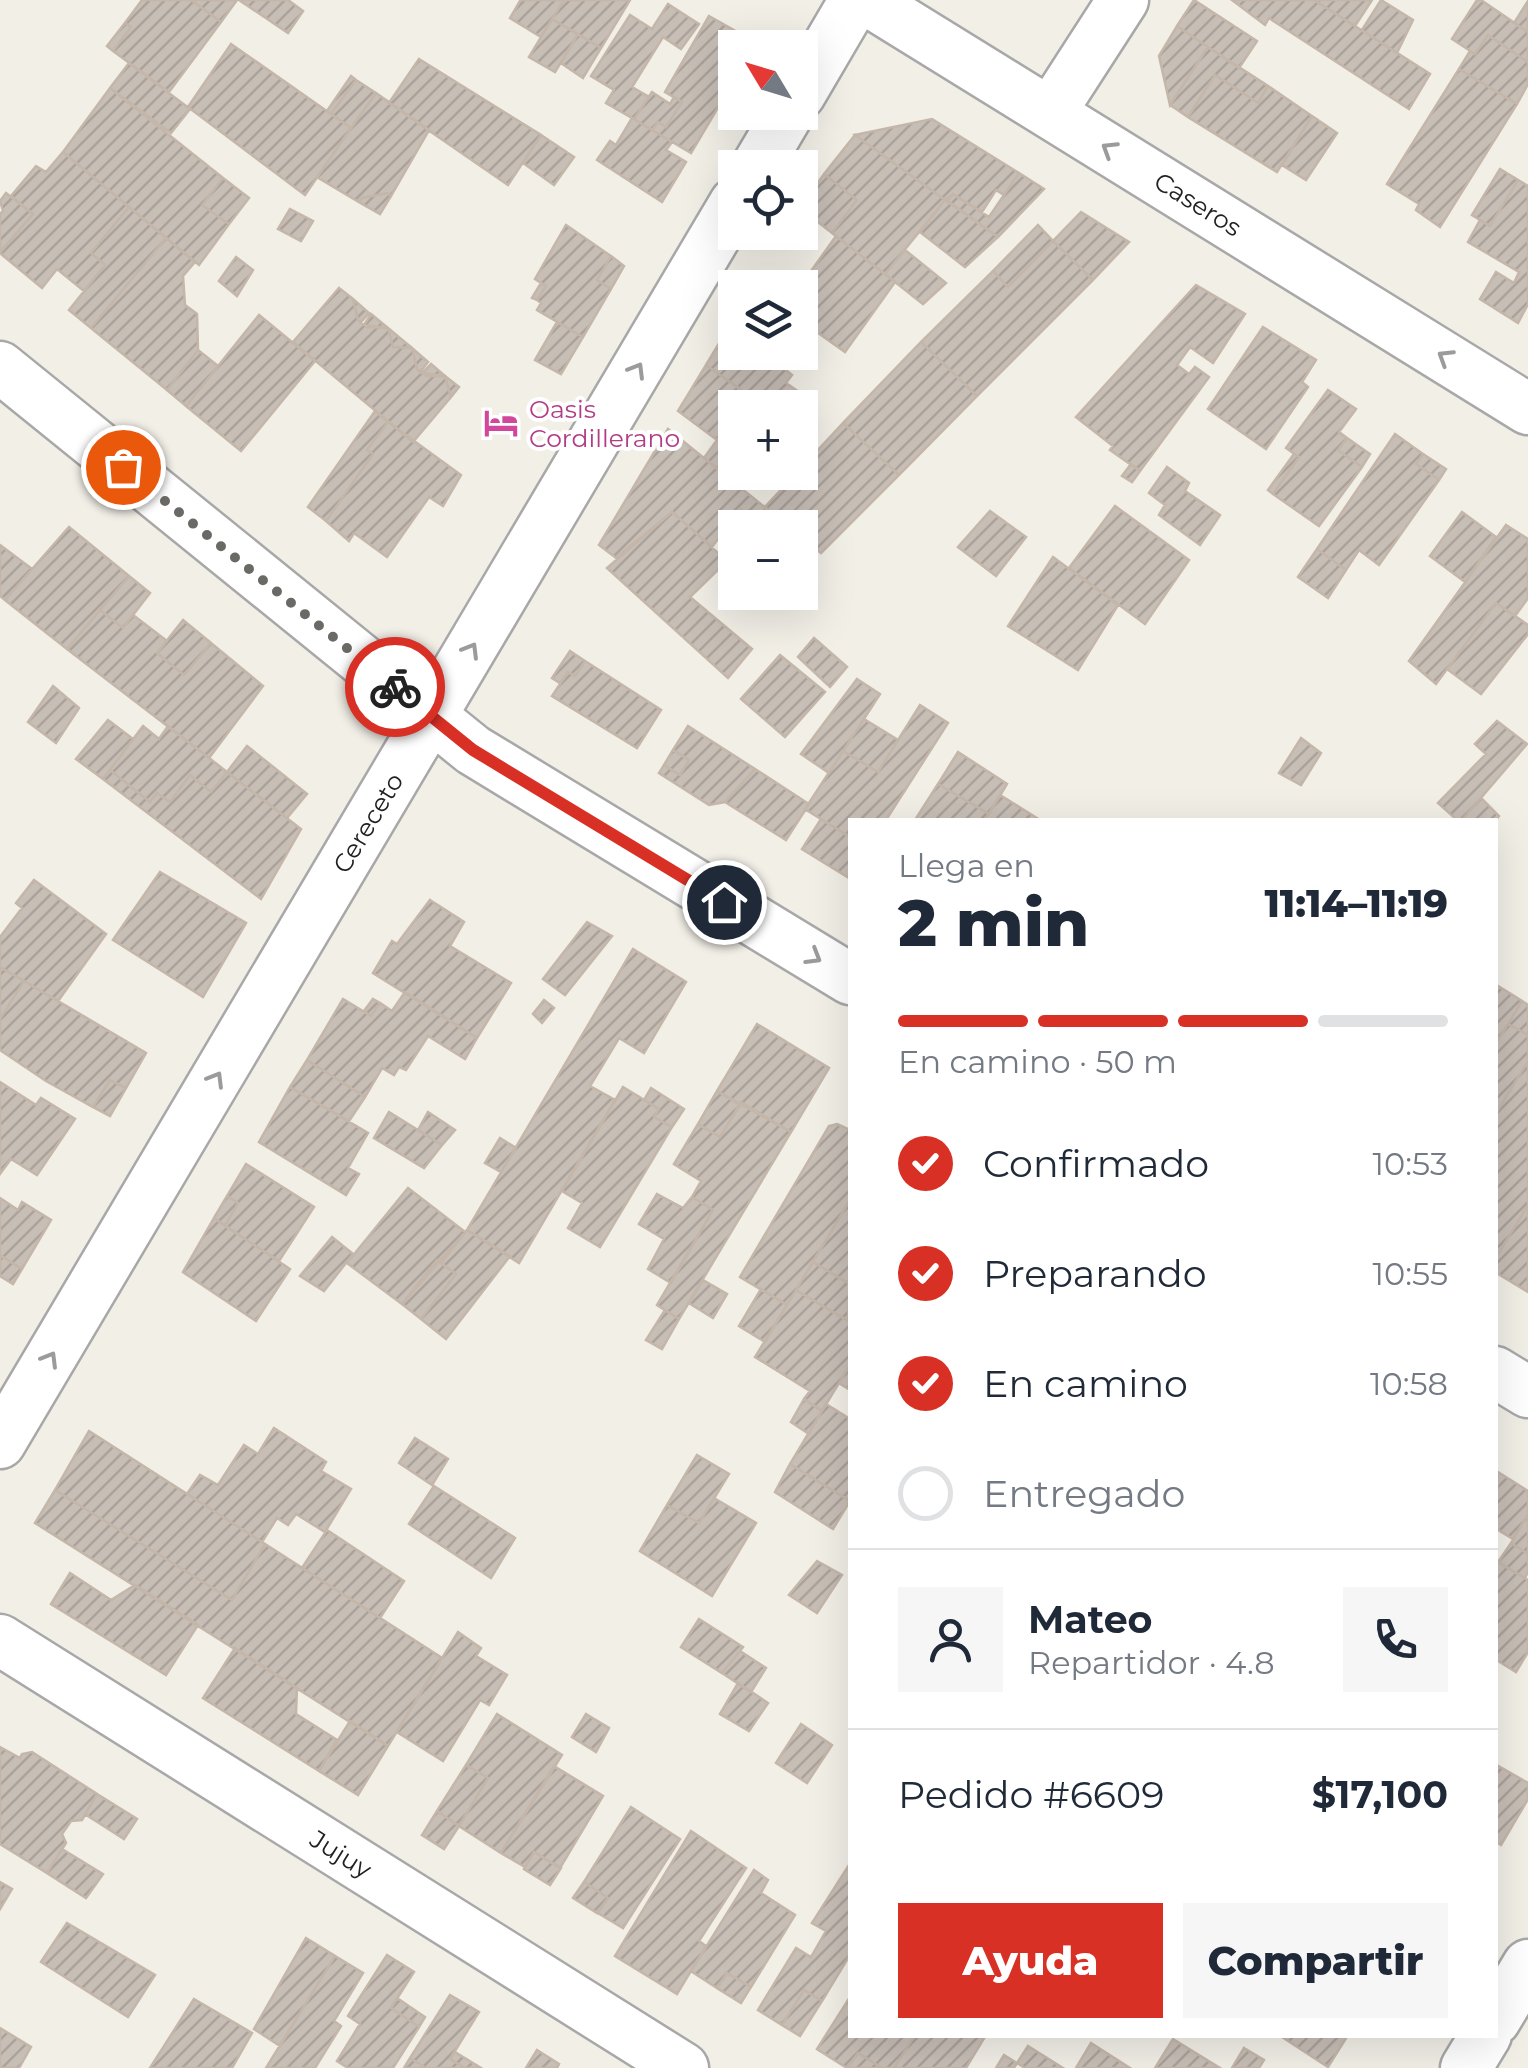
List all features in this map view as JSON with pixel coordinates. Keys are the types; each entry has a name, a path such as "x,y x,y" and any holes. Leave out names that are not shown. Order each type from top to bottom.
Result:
{"street":[{"path":"818,63 855,0"},
{"name":"Caseros","path":"867,0 1528,408"},
{"path":"1050,112 1123,0"},
{"name":"Cereceto","path":"0,1443 718,233"},
{"path":"0,367 473,750 848,978"},
{"path":"1498,1374 1528,1392"},
{"name":"Jujuy","path":"0,1640 683,2068"},
{"path":"1498,2015 1528,1965"},
{"path":"1466,2068 1484,2038"}],"building":[{"path":"142,0 191,0 221,22 169,92 113,51 131,27 125,23"},
{"path":"191,0 237,0 221,22"},
{"path":"239,0 288,0 303,11 288,33"},
{"path":"524,0 564,0 541,37 510,18"},
{"path":"564,0 630,0 601,48 552,19"},
{"path":"1194,0 1257,41 1239,68 1177,26"},
{"path":"1232,0 1314,0 1430,74 1409,109 1269,18 1265,25"},
{"path":"1314,0 1372,0 1355,26"},
{"path":"1381,0 1413,20 1397,53 1362,30"},
{"path":"1477,0 1528,32 1528,62 1488,35 1475,54 1452,39"},
{"path":"1528,1 1528,32 1514,23"},
{"path":"668,4 699,24 681,49 663,37 632,87 649,97 634,119 606,103 614,90 591,76 630,15 652,29"},
{"path":"709,16 734,30 718,30 718,108 691,153 652,130 658,122 666,127 682,102 665,92"},
{"path":"552,19 578,34 555,72 529,57"},
{"path":"125,23 131,27 113,51 107,46"},
{"path":"1177,26 1208,47 1170,105 1159,56"},
{"path":"578,34 601,48 583,78 561,63"},
{"path":"1488,35 1528,62 1528,84 1517,104 1459,69 1470,51 1475,54"},
{"path":"231,44 351,128 305,195 188,107"},
{"path":"1208,47 1268,86 1258,103 1215,75 1188,117 1170,105"},
{"path":"419,59 541,135 508,185 389,103"},
{"path":"129,63 190,109 171,133 110,88"},
{"path":"1459,69 1517,104 1440,227 1416,210 1419,204 1387,184"},
{"path":"1215,75 1258,103 1268,86 1312,116 1277,172 1188,117"},
{"path":"351,76 356,80 331,114 327,111"},
{"path":"356,80 376,93 351,128 331,114"},
{"path":"110,88 223,178 202,205 229,224 199,265 63,152"},
{"path":"652,92 670,104 674,97 682,102 666,127 658,122 652,130 634,119"},
{"path":"376,93 429,130 391,196 387,193 359,202 317,177"},
{"path":"1312,116 1337,133 1306,180 1282,165"},
{"path":"632,118 672,142 666,150 686,162 662,202 597,160 610,141 616,145"},
{"path":"932,119 1019,173 1004,195 996,190 982,212 953,194 945,200 855,135"},
{"path":"541,135 574,157 554,185 523,163"},
{"path":"855,135 945,200 885,274 832,233 857,200 824,174"},
{"path":"63,152 129,207 91,253 105,265 84,291 57,269 42,288 0,253 33,214 11,196 36,166 46,172"},
{"path":"1500,169 1518,180 1490,226 1472,215"},
{"path":"1019,173 1044,189 998,237 948,201 953,194 989,217"},
{"path":"824,174 857,200 832,233 818,222 818,182"},
{"path":"223,178 249,198 229,224 202,205"},
{"path":"1518,180 1528,186 1528,304 1518,323 1480,299 1496,272 1514,283 1519,272 1468,242 1480,220 1490,226"},
{"path":"6,193 33,214 0,252 0,201"},
{"path":"387,193 391,196 380,214 359,202 362,198"},
{"path":"945,200 998,237 965,267 920,232"},
{"path":"129,207 166,238 91,328 69,310 105,265 91,253"},
{"path":"290,209 313,221 301,241 278,229"},
{"path":"1081,212 1129,242 1093,280 1053,241"},
{"path":"566,225 611,256 597,280 611,289 583,337 537,310 541,303 537,300 546,286 535,279"},
{"path":"1038,225 1053,241 1008,287 993,271"},
{"path":"836,236 895,282 845,352 818,333 818,270 812,270"},
{"path":"166,238 195,262 183,276 185,305 197,314 198,350 167,390 91,328"},
{"path":"1053,241 1093,280 977,396 921,342 993,271 1008,287"},
{"path":"905,250 946,283 923,304 885,274"},
{"path":"611,256 624,266 611,289 597,280"},
{"path":"236,257 253,270 237,296 219,281"},
{"path":"541,283 546,286 537,300 532,298"},
{"path":"1196,285 1245,314 1213,363 1190,347 1177,365 1189,374 1195,367 1209,377 1140,471 1110,450 1113,446 1076,417"},
{"path":"339,288 353,299 358,320 367,327 388,328 393,347 412,348 417,369 426,376 445,376 451,397 413,442 293,342"},
{"path":"353,299 369,313 361,322 358,320"},
{"path":"371,314 388,328 364,325"},
{"path":"259,315 315,361 241,451 186,406"},
{"path":"557,322 583,337 561,374 535,360"},
{"path":"1263,327 1316,360 1302,382 1308,387 1266,449 1208,409"},
{"path":"388,328 412,348 393,347"},
{"path":"921,342 977,396 899,475 843,423"},
{"path":"718,345 718,370 786,370 792,375 786,383 796,390 741,390 706,365"},
{"path":"412,348 428,362 420,372 417,369"},
{"path":"198,350 218,366 186,406 167,390"},
{"path":"431,364 445,376 422,373"},
{"path":"706,365 741,390 718,390 717,440 678,411"},
{"path":"445,376 459,387 451,397"},
{"path":"1328,390 1356,409 1339,432 1347,438 1338,450 1362,467 1319,526 1273,494 1299,457 1286,448"},
{"path":"375,411 388,422 367,450 373,454 326,521 308,507"},
{"path":"388,422 461,475 443,506 429,497 387,557 354,533 349,541 326,521 373,454 367,450"},
{"path":"843,423 899,475 821,553 818,510 765,507 781,490 818,490 818,450"},
{"path":"668,429 718,469 718,490 743,490 767,509 718,510 718,539 712,547 672,512 616,558 599,545"},
{"path":"1395,434 1423,454 1416,464 1439,480 1379,565 1359,550 1346,570 1317,549"},
{"path":"1347,438 1370,454 1362,467 1338,450"},
{"path":"717,440 718,441 718,469 704,458"},
{"path":"1294,454 1299,457 1273,494 1268,490"},
{"path":"1423,454 1446,469 1439,480 1416,464"},
{"path":"1131,464 1140,471 1132,482 1122,476"},
{"path":"1167,467 1189,483 1185,491 1220,515 1200,545 1159,515 1165,505 1149,493"},
{"path":"1115,506 1189,560 1145,624 1069,568"},
{"path":"990,511 1026,537 996,576 958,547"},
{"path":"672,512 718,553 718,570 690,597 752,649 728,678 607,568"},
{"path":"1462,512 1496,537 1465,582 1430,556"},
{"path":"1506,525 1528,539 1528,598 1515,616 1496,603 1436,684 1409,661"},
{"path":"69,527 129,576 67,649 5,600"},
{"path":"0,545 32,569 5,600 0,596"},
{"path":"1317,549 1346,570 1328,598 1298,577"},
{"path":"1053,557 1118,605 1078,670 1008,626"},
{"path":"129,576 150,593 123,628 100,610"},
{"path":"1496,603 1528,625 1528,634 1481,694 1447,669"},
{"path":"100,610 123,628 133,615 167,641 157,653 184,675 211,643 263,686 209,758 67,649"},
{"path":"183,620 211,643 184,675 157,653"},
{"path":"814,638 847,667 830,687 798,657"},
{"path":"570,651 585,661 575,676 568,672 560,683 552,678"},
{"path":"780,655 825,692 785,737 741,699"},
{"path":"585,661 661,710 637,748 552,696 568,672 575,676"},
{"path":"857,679 880,694 829,773 801,754"},
{"path":"53,686 79,708 56,743 28,722"},
{"path":"920,705 948,723 887,818 848,818 848,836 805,809 843,751 878,772"},
{"path":"864,719 898,740 878,772 843,751"},
{"path":"108,720 133,739 103,779 76,759"},
{"path":"1497,721 1527,744 1464,818 1455,818 1438,803 1486,754 1475,744"},
{"path":"143,726 159,739 168,726 227,772 211,792 190,775 170,802 157,793 150,802 110,770"},
{"path":"688,726 755,769 725,802 709,805 659,773 664,765 680,775 689,760 673,750"},
{"path":"1301,738 1321,753 1301,785 1279,773"},
{"path":"247,746 307,794 287,818 227,772"},
{"path":"673,750 689,760 680,775 664,765"},
{"path":"958,752 1007,784 989,814 938,784"},
{"path":"755,769 809,804 786,840 725,802"},
{"path":"110,770 150,802 157,793 170,802 190,775 211,792 227,772 301,829 261,899 103,779"},
{"path":"938,784 989,814 986,818 916,818"},
{"path":"1000,795 1037,818 986,818"},
{"path":"1481,798 1499,816 1497,818 1464,818"},
{"path":"821,819 848,836 848,877 802,849"},
{"path":"160,872 246,923 203,997 113,940"},
{"path":"34,880 106,934 58,1001 0,967 0,937 22,908 16,903"},
{"path":"430,900 464,922 450,946 511,983 477,1038 373,973 392,941 397,944"},
{"path":"587,922 612,936 565,995 543,979"},
{"path":"633,949 686,982 644,1053 619,1038 590,1086 615,1100 519,1263 467,1230"},
{"path":"0,967 24,981 0,1019"},
{"path":"24,981 146,1053 126,1088 110,1080 93,1107 0,1050 0,1019"},
{"path":"1498,986 1522,1001 1498,1040"},
{"path":"405,992 477,1038 465,1059 428,1036 406,1070 399,1067 394,1075 382,1068 365,1097 307,1060 343,999 371,1016 380,1003 392,1011"},
{"path":"373,999 380,1003 371,1016 364,1011"},
{"path":"544,1000 554,1008 542,1023 533,1014"},
{"path":"1522,1001 1528,1005 1528,1035 1508,1024"},
{"path":"757,1024 829,1068 791,1132 717,1091"},
{"path":"1508,1024 1528,1035 1528,1061 1498,1110 1498,1040"},
{"path":"307,1060 365,1097 349,1121 290,1087"},
{"path":"1528,1061 1528,1205 1498,1254 1498,1110"},
{"path":"110,1080 126,1088 110,1116 93,1107"},
{"path":"0,1082 36,1105 41,1098 75,1119 37,1175 11,1159 0,1174"},
{"path":"290,1087 368,1133 348,1168 359,1174 346,1195 259,1142"},
{"path":"623,1087 659,1109 654,1117 672,1127 600,1247 568,1228 582,1203 562,1191"},
{"path":"651,1088 684,1109 672,1127 654,1117 659,1109 644,1100"},
{"path":"717,1091 740,1105 720,1137 698,1124"},
{"path":"741,1102 791,1132 679,1319 657,1305 713,1210 692,1197 701,1181 674,1164 698,1124 720,1137"},
{"path":"389,1112 442,1145 424,1168 374,1138"},
{"path":"428,1112 455,1130 442,1145 418,1130"},
{"path":"837,1124 848,1129 848,1203 787,1305 740,1277 829,1126"},
{"path":"500,1138 516,1148 501,1172 485,1163"},
{"path":"246,1164 314,1207 279,1261 225,1226 238,1203 227,1196"},
{"path":"408,1188 465,1232 402,1304 347,1263"},
{"path":"657,1194 683,1208 692,1197 713,1210 671,1283 648,1269 664,1239 639,1224"},
{"path":"227,1196 238,1203 225,1226 214,1218"},
{"path":"0,1198 18,1210 22,1202 51,1220 22,1269 0,1255"},
{"path":"848,1203 848,1283 813,1262"},
{"path":"1528,1205 1528,1292 1498,1274 1498,1254"},
{"path":"214,1218 290,1269 256,1321 183,1272"},
{"path":"467,1230 510,1256 446,1339 421,1319 456,1274 441,1263"},
{"path":"332,1237 353,1254 324,1291 300,1276"},
{"path":"0,1255 22,1269 13,1284 0,1276"},
{"path":"437,1260 456,1274 421,1319 402,1304"},
{"path":"813,1262 848,1283 848,1321 796,1290"},
{"path":"703,1280 727,1294 713,1318 689,1303"},
{"path":"761,1289 787,1305 765,1342 739,1326"},
{"path":"796,1290 848,1321 848,1368 822,1411 804,1399 810,1391 755,1357"},
{"path":"665,1310 679,1319 662,1349 646,1340"},
{"path":"848,1368 848,1389 839,1383"},
{"path":"804,1399 822,1411 809,1434 791,1422"},
{"path":"826,1404 848,1418 848,1500 790,1464"},
{"path":"274,1428 326,1462 321,1471 351,1489 325,1532 296,1514 288,1525 277,1518 262,1542 187,1494 200,1475 218,1485 244,1445 258,1454"},
{"path":"89,1431 265,1544 232,1600 55,1490"},
{"path":"415,1438 448,1459 432,1485 399,1463"},
{"path":"697,1455 729,1474 699,1523 667,1505"},
{"path":"790,1464 848,1500 848,1504 833,1529 775,1492"},
{"path":"1498,1472 1528,1491 1528,1514 1513,1539 1498,1530"},
{"path":"434,1486 515,1538 491,1578 409,1524"},
{"path":"55,1490 232,1600 265,1544 442,1658 388,1746 35,1523"},
{"path":"714,1498 756,1523 712,1596 640,1551 667,1505 699,1523"},
{"path":"1528,1514 1528,1554 1511,1543"},
{"path":"327,1530 404,1581 380,1618 302,1568"},
{"path":"1511,1543 1528,1554 1525,1578 1498,1562"},
{"path":"817,1561 842,1575 817,1613 789,1595"},
{"path":"1498,1562 1528,1580 1528,1652 1516,1672 1498,1661"},
{"path":"70,1573 111,1600 135,1585 198,1625 166,1675 51,1604"},
{"path":"699,1619 743,1647 722,1673 681,1647"},
{"path":"458,1632 481,1648 476,1656 507,1675 489,1705 480,1700 443,1761 397,1732"},
{"path":"235,1648 297,1688 296,1714 337,1740 319,1771 203,1698"},
{"path":"740,1651 766,1668 751,1692 722,1673"},
{"path":"738,1683 768,1703 749,1731 720,1714"},
{"path":"497,1714 562,1755 501,1853 459,1826 488,1778 466,1765"},
{"path":"586,1714 609,1728 596,1752 572,1737"},
{"path":"350,1721 388,1746 358,1795 319,1771"},
{"path":"801,1724 832,1745 807,1783 776,1763"},
{"path":"0,1747 20,1758 32,1752 97,1794 82,1820 71,1821 62,1834 66,1843 47,1873 0,1844"},
{"path":"466,1765 488,1778 459,1826 437,1811"},
{"path":"554,1766 603,1796 560,1868 534,1852 525,1867 501,1853"},
{"path":"1498,1766 1528,1783 1528,1799 1501,1845"},
{"path":"97,1794 137,1819 124,1839 85,1814"},
{"path":"631,1807 680,1839 623,1928 598,1913 608,1898 584,1882"},
{"path":"437,1811 459,1826 444,1849 422,1835"},
{"path":"691,1831 746,1868 699,1941 706,1946 677,1994 615,1956"},
{"path":"62,1849 103,1874 86,1898 47,1873"},
{"path":"534,1852 561,1868 550,1885 524,1869"},
{"path":"848,1867 848,1958 822,2001 804,1990 782,2025 758,2010 796,1948 811,1957 826,1931 812,1923"},
{"path":"754,1870 768,1880 761,1893 795,1915 751,1987 727,1973 717,1988 691,1971"},
{"path":"0,1882 12,1889 0,1909"},
{"path":"584,1882 608,1898 597,1913 573,1898"},
{"path":"67,1923 155,1975 128,2017 41,1962"},
{"path":"306,1938 335,1956 280,2046 254,2029"},
{"path":"387,1955 414,1972 391,2008 419,2027 393,2068 348,2068 337,2061 360,2024 348,2016"},
{"path":"335,1956 363,1973 334,2021 341,2026 315,2068 266,2068"},
{"path":"727,1973 751,1987 741,2003 717,1988"},
{"path":"804,1990 822,2001 800,2036 782,2025"},
{"path":"450,1995 479,2012 450,2059 465,2068 421,2068 410,2058"},
{"path":"397,1998 425,2017 419,2027 391,2008"},
{"path":"194,1999 252,2033 232,2068 150,2068"},
{"path":"848,2000 848,2038 913,2038 894,2068 882,2068 858,2053 847,2068 817,2049"},
{"path":"0,2028 31,2047 19,2068 0,2068"},
{"path":"913,2038 984,2038 966,2068 894,2068"},
{"path":"1284,2038 1346,2038 1328,2067"},
{"path":"1173,2039 1220,2068 1155,2068"},
{"path":"1091,2043 1130,2068 1076,2068"},
{"path":"1028,2046 1063,2068 1025,2068 1017,2063"},
{"path":"1244,2048 1264,2060 1259,2068 1232,2068"},
{"path":"537,2050 559,2064 557,2068 526,2068"},
{"path":"455,2052 481,2068 465,2068 450,2059"},
{"path":"858,2053 882,2068 848,2068"},
{"path":"1004,2055 1017,2063 1014,2068 996,2068"},
{"path":"410,2058 423,2066 404,2068"}],"way so far":[{"path":"123,467 395,687"}],"place":[{"name":"Oasis Cordillerano","path":"501,423"}],"route":[{"path":"395,687 473,750 724,902"}]}
